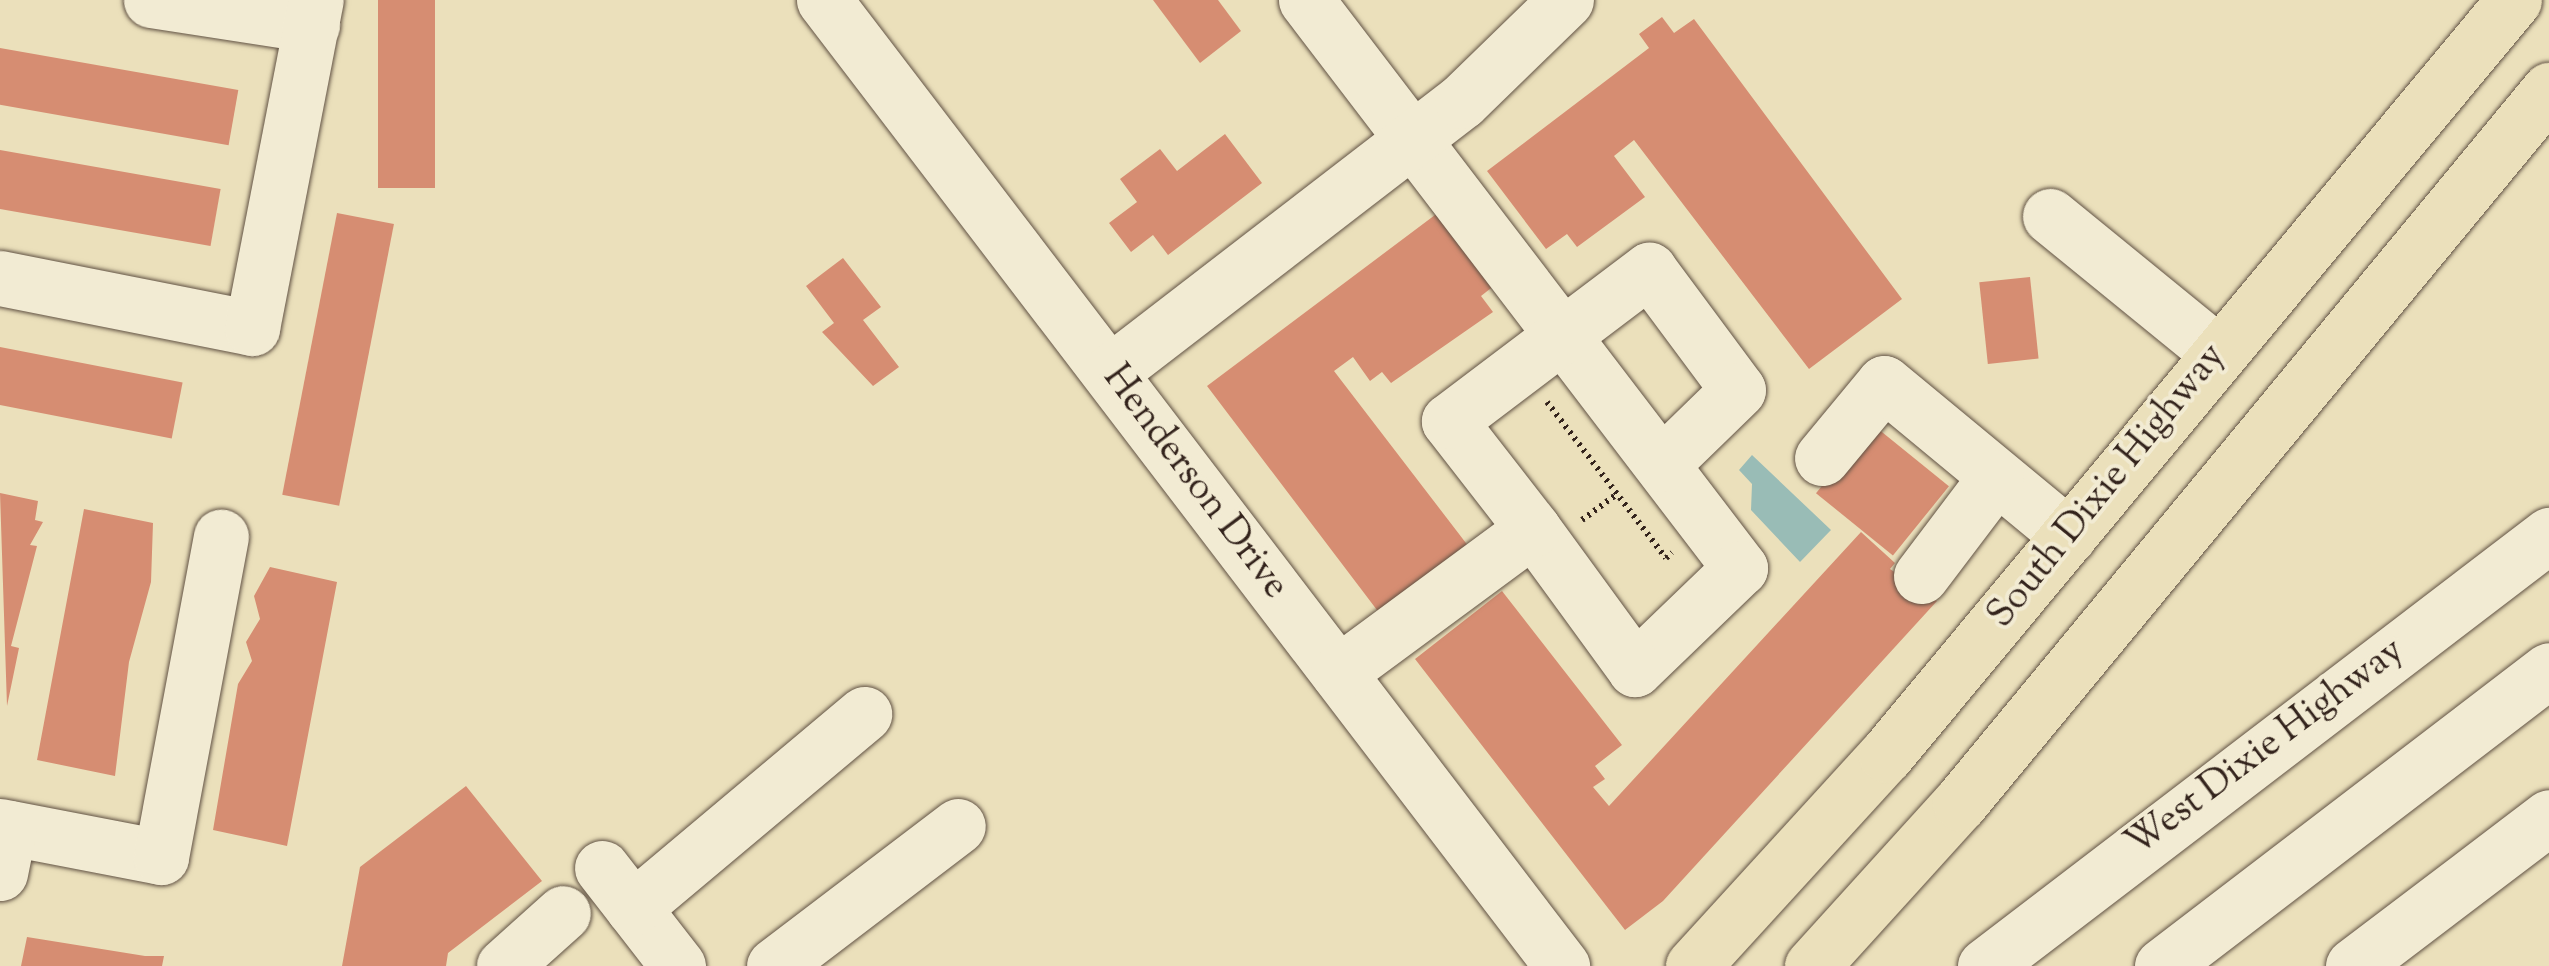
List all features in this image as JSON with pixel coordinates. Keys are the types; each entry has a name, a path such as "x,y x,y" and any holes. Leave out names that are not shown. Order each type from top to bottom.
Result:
{"highway":[{"name":"South Dixie Highway","path":"1694,966 2069,536 2514,0"},
{"path":"1812,966 1960,803 2549,90"}],"street":[{"path":"0,278 252,328 314,12 151,0"},
{"name":"Henderson Drive","path":"824,0 1562,966"},
{"path":"1306,0 1565,331 1662,464 1740,568 1635,668 1449,421 1565,331 1649,270 1738,390 1662,464"},
{"path":"1110,372 1412,139 1566,0"},
{"path":"2050,216 2218,353"},
{"path":"1822,458 1884,382 2069,536"},
{"path":"1920,576 1996,477"},
{"path":"1338,673 1533,529"},
{"name":"West Dixie Highway","path":"1984,966 2549,535"},
{"path":"3,842 161,857 221,537"},
{"path":"2162,966 2549,670"},
{"path":"678,966 618,888 864,714"},
{"path":"2352,966 2549,817"},
{"path":"774,966 958,826"},
{"path":"504,966 563,913"}],"path":[{"path":"1586,518 1617,494"}],"water":[{"path":"1752,455 1831,530 1800,562 1751,510 1752,484 1739,470"}],"building":[{"path":"378,0 435,0 435,188 378,188"},
{"path":"1153,0 1218,0 1241,31 1200,63"},
{"path":"1662,17 1674,33 1694,19 1902,299 1809,369 1634,140 1614,156 1645,197 1577,247 1567,234 1546,249 1487,171 1649,48 1639,34"},
{"path":"0,48 238,90 229,145 0,105"},
{"path":"1225,134 1262,183 1168,255 1153,235 1131,252 1109,223 1137,202 1120,179 1160,149 1177,171"},
{"path":"0,150 221,189 211,246 0,209"},
{"path":"1439,212 1495,285 1481,296 1493,312 1391,383 1382,372 1370,381 1353,357 1334,371 1469,547 1380,614 1207,386"},
{"path":"337,213 394,224 339,506 282,495"},
{"path":"843,258 881,307 863,320 899,367 873,386 822,332 834,323 806,286"},
{"path":"2030,277 2039,359 1988,364 1979,282"},
{"path":"0,347 183,382 172,438 0,405"},
{"path":"1872,424 1949,486 1893,555 1816,493"},
{"path":"0,493 38,501 35,520 43,522 30,545 37,546 11,646 19,648 7,706"},
{"path":"84,509 153,523 151,582 129,662 115,776 37,760"},
{"path":"1861,532 1895,563 1890,569 1937,601 1663,901 1625,930 1415,659 1502,591 1622,745 1595,766 1605,779 1593,787 1609,806"},
{"path":"270,567 337,582 287,846 213,830 238,684 252,661 246,642 260,619 254,596"},
{"path":"466,786 542,881 448,953 446,966 342,966 360,867"},
{"path":"27,937 164,956 162,966 21,966"}]}
